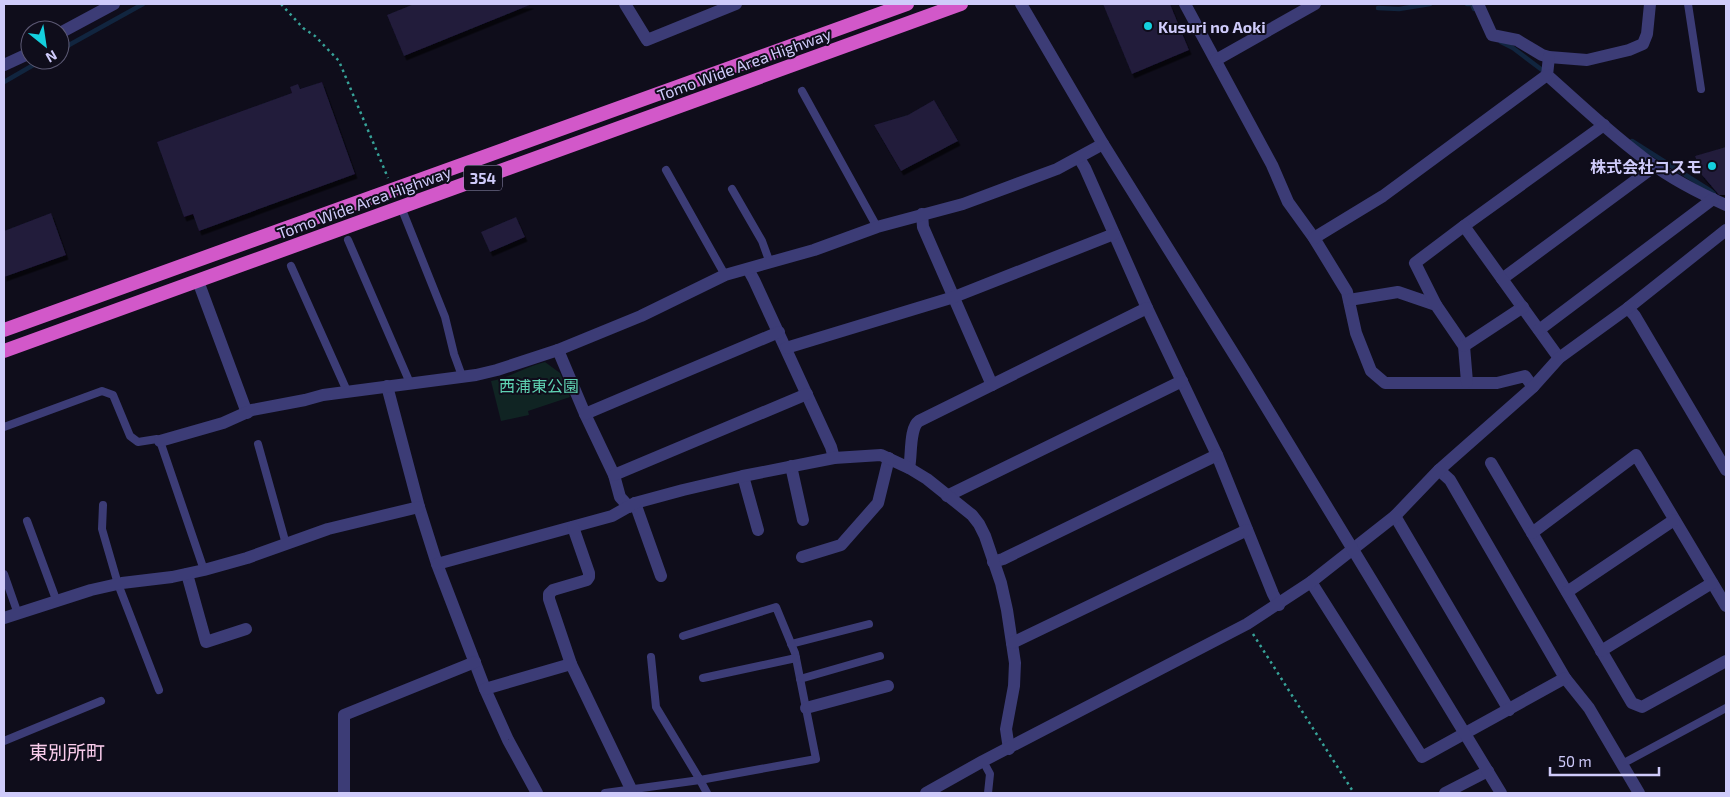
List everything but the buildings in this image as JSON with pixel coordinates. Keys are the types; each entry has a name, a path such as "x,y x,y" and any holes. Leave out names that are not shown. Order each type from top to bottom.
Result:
{"highway":[{"name":"Tomo Wide Area Highway","path":"4,330 392,188 908,4"},
{"name":"Tomo Wide Area Highway","path":"4,351 961,4"}],"street":[{"path":"70,28 114,4"},
{"path":"625,4 647,40 736,4"},
{"path":"1021,4 1103,144 1245,372 1501,793"},
{"path":"1186,4 1272,166 1288,202 1314,238 1347,292 1356,333 1371,372 1385,383 1467,382 1497,384 1525,376 1533,387"},
{"path":"1216,60 1315,4"},
{"path":"1478,4 1492,35 1517,40 1542,55 1549,57 1587,60 1629,50 1643,44 1648,34 1650,4"},
{"path":"1314,238 1384,196 1547,75 1549,57"},
{"path":"4,65 20,58"},
{"path":"1547,75 1604,125 1655,166 1713,200 1726,205"},
{"path":"1467,382 1464,346 1436,305 1415,263 1604,125"},
{"path":"160,441 269,406 348,392 497,370 558,350 641,316 725,276 814,250 877,227 963,204 1057,169 1103,144"},
{"path":"1079,158 1217,456 1279,605"},
{"path":"1502,279 1655,166"},
{"path":"1539,330 1713,200"},
{"path":"922,214 923,227 992,385"},
{"path":"1464,226 1559,358"},
{"path":"926,793 983,761 1247,624 1279,605 1395,516 1439,470 1533,387 1559,358 1628,308 1726,230"},
{"path":"786,348 954,297 1114,234"},
{"path":"748,269 807,394 831,447 834,458"},
{"path":"198,281 247,413"},
{"path":"1349,300 1398,292 1436,305"},
{"path":"1464,346 1523,307"},
{"path":"910,468 915,424 939,410 1147,308"},
{"path":"1628,308 1635,316 1726,470"},
{"path":"585,414 778,332"},
{"path":"558,350 585,414 614,475 620,497 632,505 661,576"},
{"path":"946,496 1182,381"},
{"path":"387,386 419,507 437,564 485,690 508,740 536,793"},
{"path":"614,475 807,394"},
{"path":"437,564 612,516 632,505 743,476 834,458 881,455 910,468 927,479 972,515 985,536 1001,583 1015,663 1014,686 1006,729 1008,749"},
{"path":"993,562 1003,559 1217,456"},
{"path":"1532,533 1636,456 1726,606"},
{"path":"802,557 841,545 878,503 889,458"},
{"path":"1491,463 1632,703 1642,707 1726,661"},
{"path":"791,466 803,520"},
{"path":"1439,470 1450,480 1565,678 1589,708 1639,793"},
{"path":"743,476 758,530"},
{"path":"4,618 91,590 204,570 328,529 419,507"},
{"path":"1395,516 1509,710"},
{"path":"1567,592 1674,520"},
{"path":"573,527 589,578 553,590 549,599 571,664 632,790"},
{"path":"1012,644 1247,530"},
{"path":"187,574 206,642 246,629"},
{"path":"1311,582 1422,757 1565,678"},
{"path":"1601,651 1712,583"},
{"path":"344,793 344,715 475,662"},
{"path":"485,690 571,664"},
{"path":"806,708 888,686"},
{"path":"1446,793 1488,772"}],"lane":[{"path":"1688,4 1701,89"},
{"path":"802,91 877,227"},
{"path":"666,170 725,276"},
{"path":"732,189 762,241 770,263"},
{"path":"401,208 445,317 454,354 462,376"},
{"path":"348,240 410,383"},
{"path":"291,266 348,392"},
{"path":"4,427 102,391 113,395 130,436 138,442 157,439 160,441 204,570"},
{"path":"258,444 286,544"},
{"path":"103,505 102,529 118,584 159,690"},
{"path":"27,521 57,602"},
{"path":"4,574 18,614"},
{"path":"605,793 700,780 816,759 796,658 776,607 683,636"},
{"path":"792,644 869,624"},
{"path":"800,679 880,656"},
{"path":"651,657 656,707 708,793"},
{"path":"703,678 796,658"},
{"path":"4,741 101,701"},
{"path":"1622,764 1726,708"},
{"path":"983,761 990,774 988,793"}],"path":[{"path":"281,4 303,28 315,36 339,61 392,188"},
{"path":"1247,624 1354,793"}],"green space":[{"name":"西浦東公園","path":"545,362 560,373 570,397 528,411 529,415 501,421 491,381"}],"waterway":[{"path":"70,44 143,4"},
{"path":"1378,8 1399,9 1430,4"},
{"path":"1467,4 1472,4 1474,9"},
{"path":"1501,42 1513,48 1546,73"},
{"path":"4,82 25,70"},
{"path":"1632,141 1714,193"}],"place":[{"name":"Kusuri no Aoki","path":"1148,26"},
{"name":"株式会社コスモ","path":"1712,166"}],"district":[{"name":"東別所町","path":"67,751"}]}
